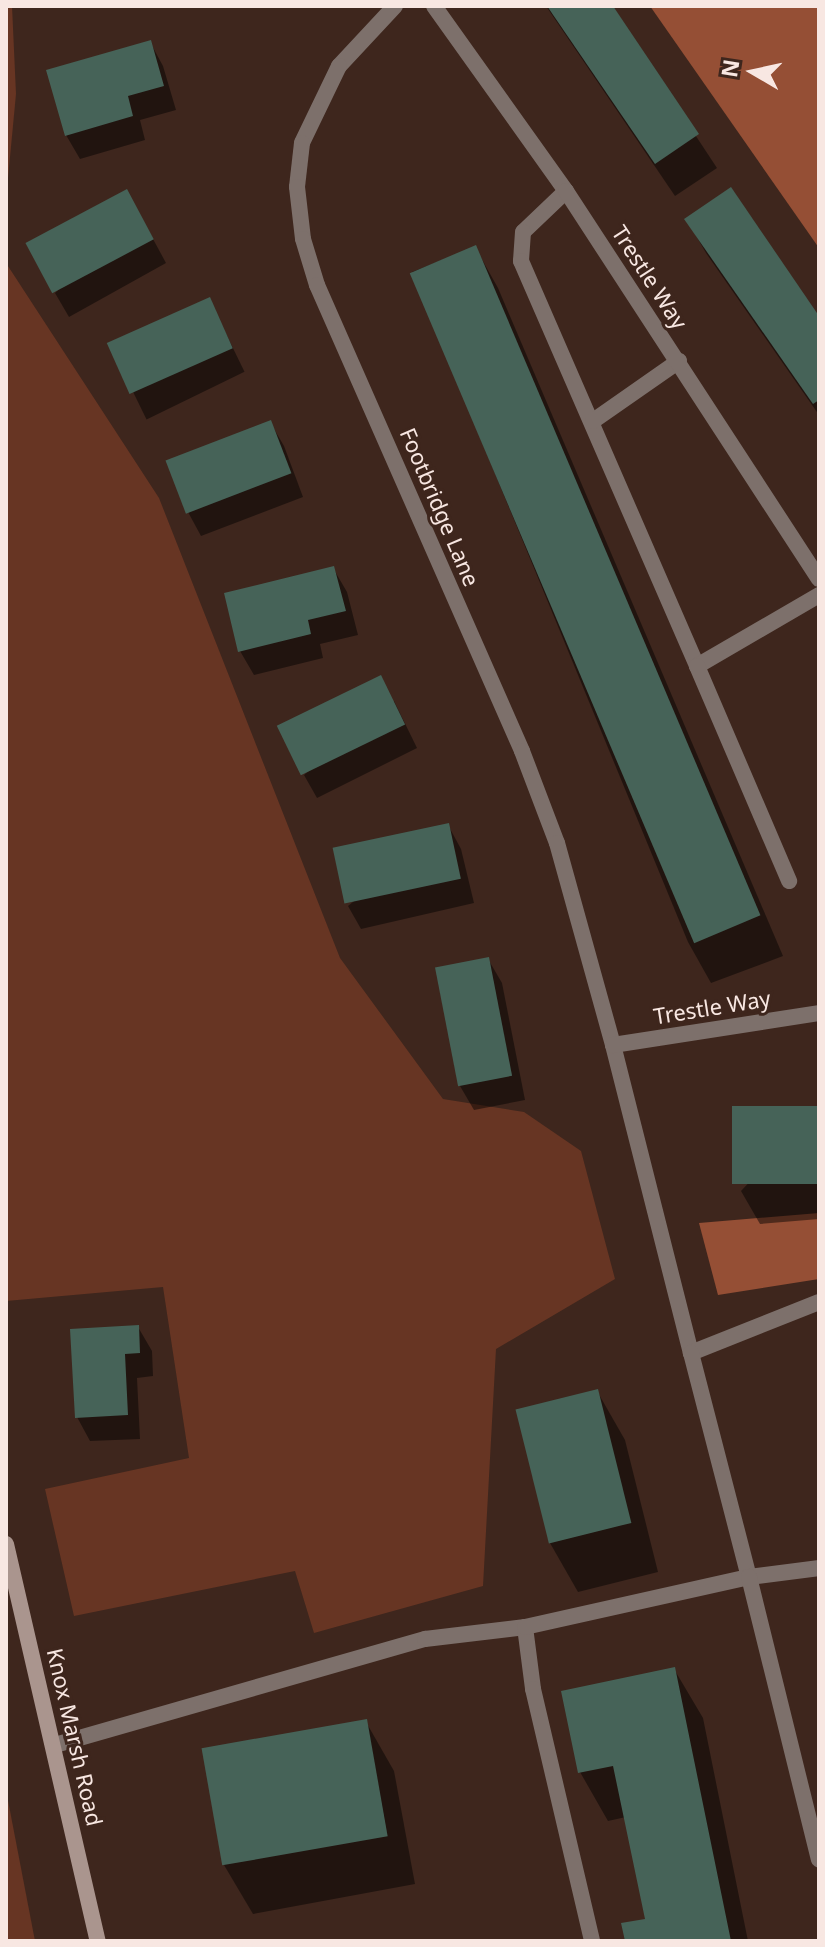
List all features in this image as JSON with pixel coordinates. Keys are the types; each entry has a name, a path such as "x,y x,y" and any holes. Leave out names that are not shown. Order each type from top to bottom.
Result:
{"main road":[{"name":"Knox Marsh Road","path":"6,1544 98,1941"}],"street":[{"name":"Footbridge Lane","path":"395,6 339,66 302,143 297,187 303,239 317,285 522,751 552,830 613,1045 817,1839 819,1859"},
{"name":"Trestle Way","path":"434,6 566,191 819,579"},
{"path":"566,191 523,232 521,261 593,421 789,881"},
{"path":"593,421 679,361"},
{"path":"697,666 819,595"},
{"name":"Trestle Way","path":"613,1045 819,1013"},
{"path":"691,1353 819,1302"},
{"path":"55,1745 425,1639 525,1627 749,1577 819,1568"},
{"path":"525,1627 533,1689 592,1941"}],"shaded area":[{"path":"6,6 12,6 16,94 6,199"},
{"path":"650,6 819,6 819,248"},
{"path":"6,263 159,498 340,958 443,1099 524,1112 581,1151 615,1279 496,1349 483,1586 314,1633 295,1571 74,1616 45,1489 189,1458 163,1287 6,1301"},
{"path":"819,1213 819,1279 718,1295 699,1223"},
{"path":"6,1790 35,1941 6,1941"}],"building":[{"path":"547,6 613,6 699,134 655,164"},
{"path":"151,40 164,86 128,96 133,116 65,136 46,70"},
{"path":"731,187 819,316 819,400 813,404 684,219"},
{"path":"127,189 154,239 52,293 25,243"},
{"path":"476,245 760,915 694,943 410,273"},
{"path":"210,297 233,348 130,394 107,343"},
{"path":"271,420 291,473 186,514 166,460"},
{"path":"334,566 346,611 308,620 311,634 238,652 224,593"},
{"path":"381,675 405,724 301,775 277,726"},
{"path":"449,823 461,879 344,903 333,848"},
{"path":"489,957 512,1076 458,1086 435,967"},
{"path":"732,1106 819,1106 819,1184 732,1184"},
{"path":"139,1325 140,1353 125,1354 128,1415 75,1418 70,1329"},
{"path":"598,1389 631,1523 549,1543 516,1410"},
{"path":"675,1667 731,1941 625,1941 621,1923 645,1919 613,1766 578,1773 561,1691"},
{"path":"367,1719 388,1836 222,1865 202,1748"}]}
